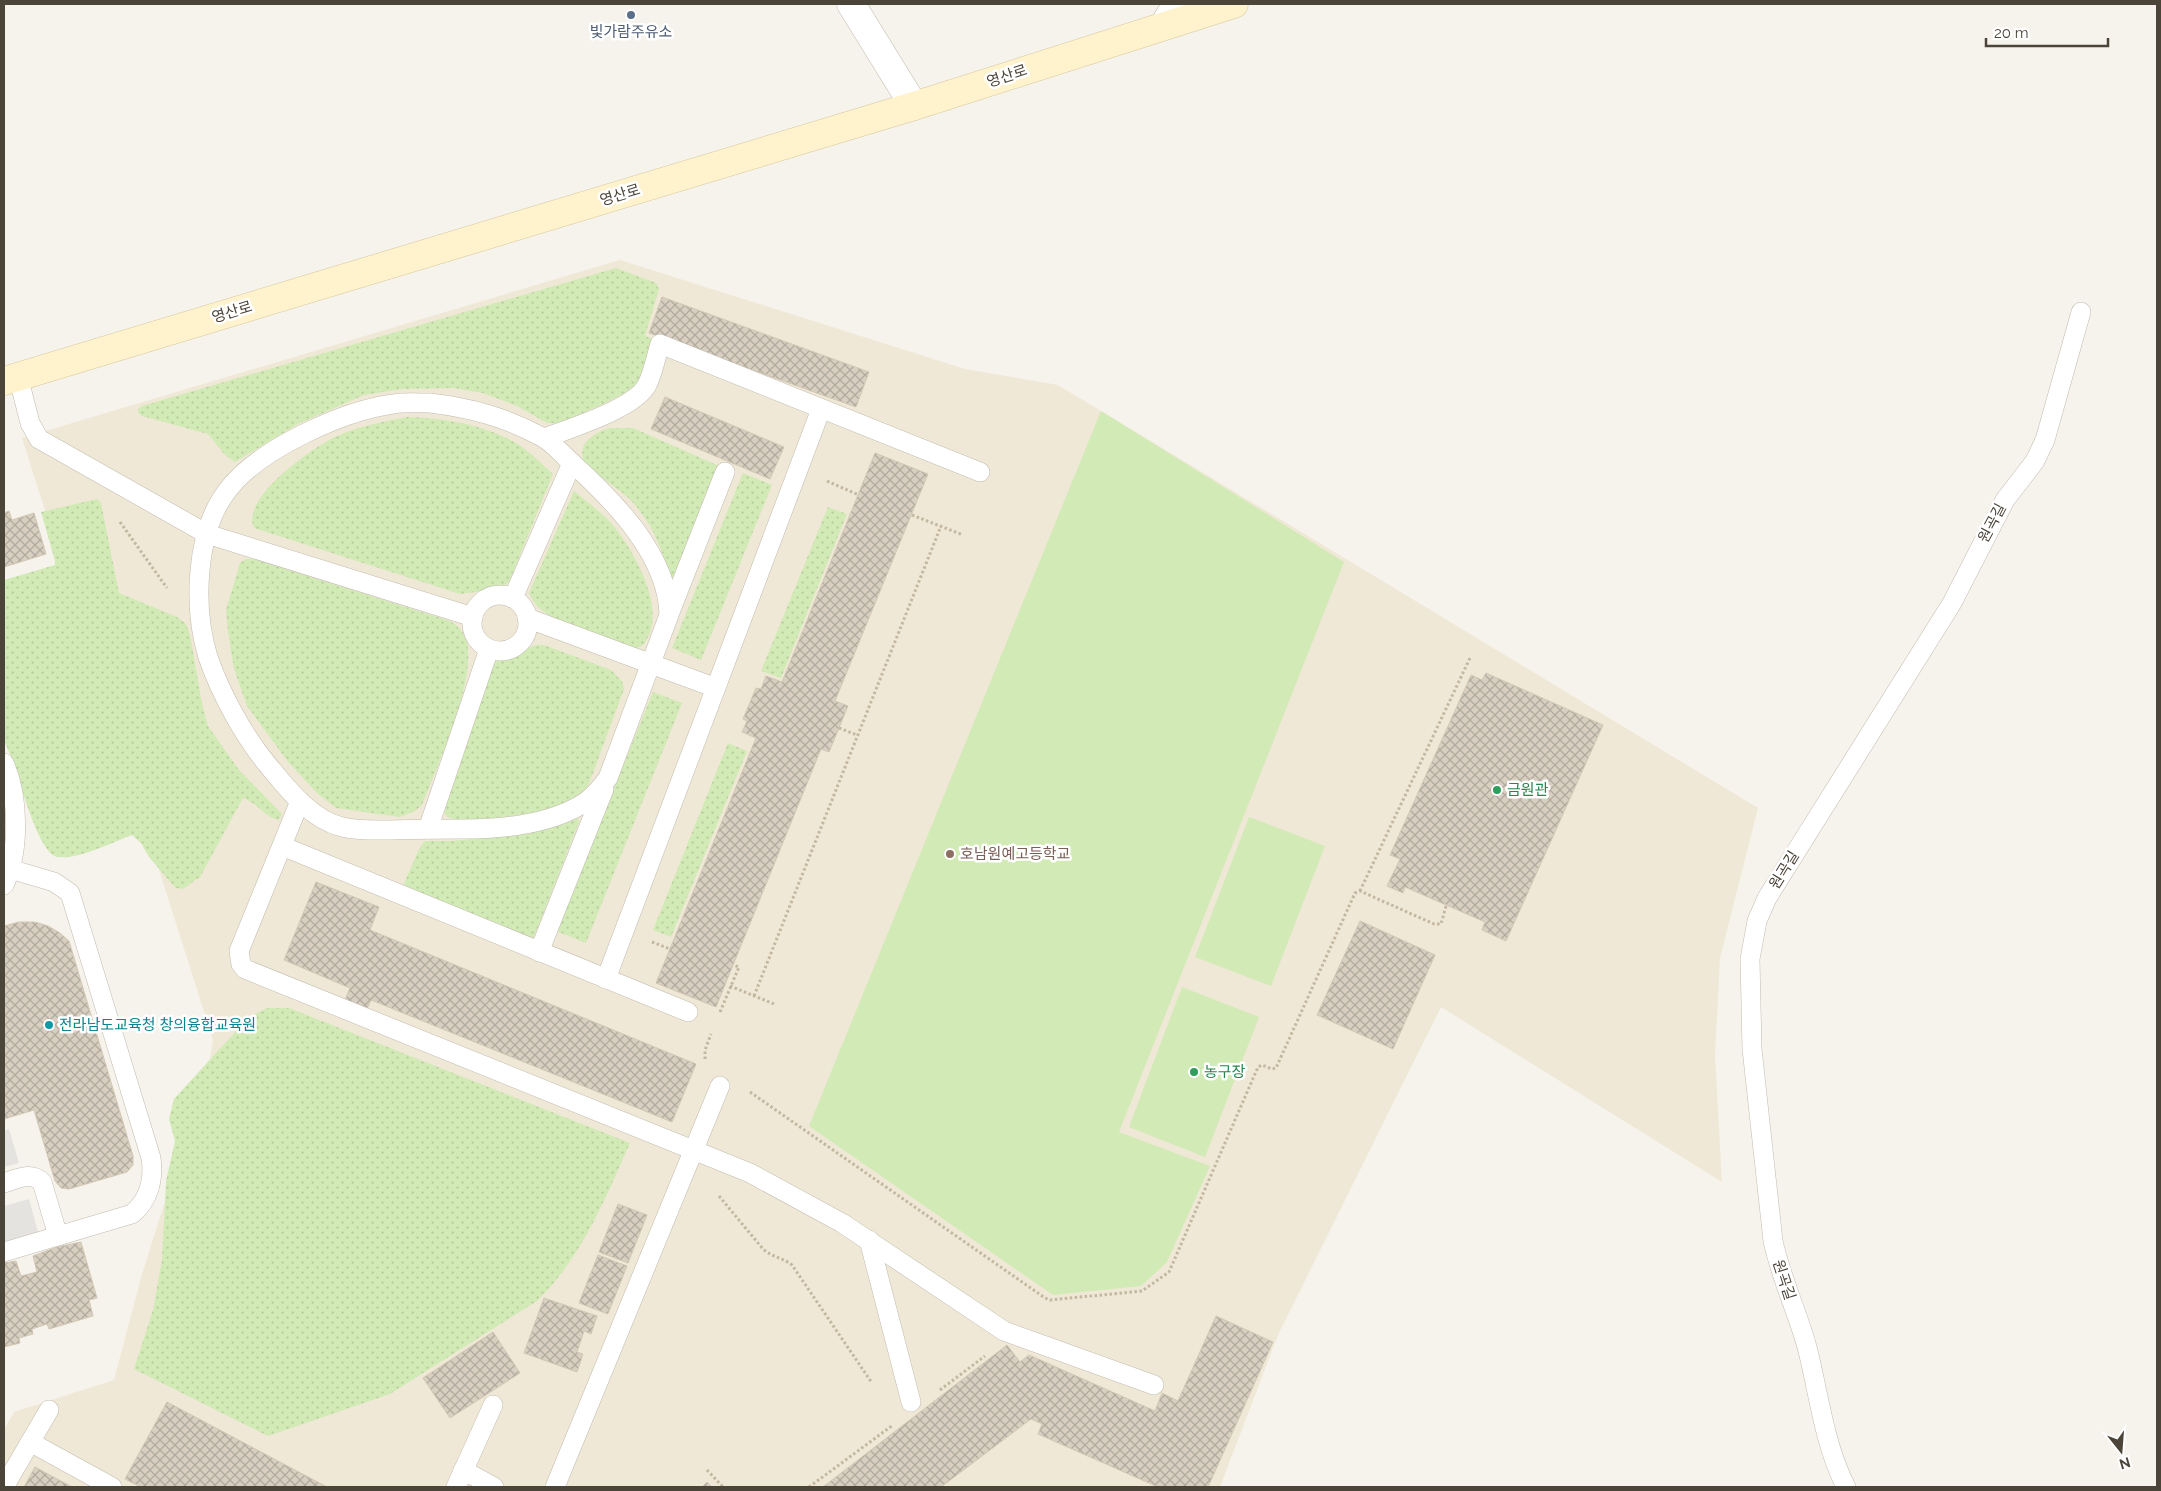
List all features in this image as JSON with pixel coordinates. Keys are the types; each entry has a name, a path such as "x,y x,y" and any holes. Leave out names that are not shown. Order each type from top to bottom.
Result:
{"main road":[{"name":"영산로","path":"11,378 914,106 1171,14 1234,4"}],"street":[{"path":"851,4 914,106"}],"lane":[{"name":"원곡길","path":"1846,1487 1837,1470 1830,1448 1806,1346 1778,1264 1773,1241 1752,1056 1750,959 1753,937 1757,920 1767,898 1952,603 2005,500 2035,461 2045,440 2080,312"},
{"path":"545,438 623,406 637,397 647,385 660,344 980,472"},
{"path":"11,378 30,424 39,439 45,444 207,534 473,617"},
{"path":"608,778 596,794 579,806 560,814 496,829 365,830 341,827 320,818 300,801 250,744 229,704 208,656 198,602 202,561 207,534 214,514 227,491 248,469 291,440 323,425 360,412 393,404 430,402 466,408 506,419 545,438 572,463 635,528 664,582 669,615"},
{"path":"606,979 821,409"},
{"path":"513,598 572,463"},
{"path":"539,952 725,472"},
{"path":"498,595 513,598 522,606 527,618 527,631 517,646 499,651 489,649 481,644 476,636 472,627 473,617 482,602 490,597 498,595"},
{"path":"527,618 716,688"},
{"path":"428,829 489,649"},
{"path":"4,763 8,773 16,824 7,877 54,882 70,893 153,1169 152,1179 144,1202 132,1214 4,1252"},
{"path":"300,801 239,951 241,964 245,969 692,1155 750,1173 818,1209 869,1240 1004,1331 1154,1385"},
{"path":"282,846 688,1012"},
{"path":"560,1484 720,1086"},
{"path":"4,1183 30,1176 37,1177 42,1182 58,1236"},
{"path":"869,1240 911,1402"},
{"path":"493,1405 460,1479 494,1487"},
{"path":"4,1487 49,1410"},
{"path":"30,1442 112,1487"}],"path":[{"path":"912,515 963,535"},
{"path":"754,996 942,526"},
{"path":"748,1090 1045,1298 1050,1300 1142,1291 1172,1269 1258,1067 1262,1065 1272,1069 1276,1068 1355,893 1360,890 1470,658"},
{"path":"839,728 858,735"},
{"path":"1360,890 1434,924 1441,924 1446,906"},
{"path":"719,1013 738,967 733,965"},
{"path":"730,986 774,1004"},
{"path":"708,1062 704,1055 712,1032"},
{"path":"692,1155 763,1249 770,1255 785,1260 792,1265 876,1388"},
{"path":"707,1470 723,1487"}],"shaded area":[{"name":"호남원예고등학교","path":"620,260 965,369 1058,385 1758,808 1720,958 1715,1055 1722,1182 1441,1007 1278,1335 1220,1487 4,1487 4,1430 14,1412 114,1380 142,1274 210,1059 213,1040 22,438"},
{"path":"9,1129 19,1163 4,1167 4,1131"},
{"path":"29,1199 38,1232 4,1242 4,1206"}],"green space":[{"path":"616,268 656,283 659,289 645,336 653,339 641,379 636,385 616,397 559,423 547,423 517,406 483,393 453,388 403,389 364,395 298,424 235,462 225,455 208,434 142,416 138,413 138,409 142,406"},
{"path":"1101,411 1344,562 1119,1132 1210,1166 1167,1262 1141,1286 1053,1295 809,1126"},
{"path":"407,417 451,421 495,433 521,446 553,474 509,582 499,589 460,594 254,528 252,516 257,503 267,489 309,452 333,438 350,431"},
{"path":"611,428 633,428 719,466 672,585 665,560 655,536 642,514 625,495 596,473 584,461 582,455 585,443 594,435"},
{"path":"743,473 772,485 701,660 672,648"},
{"path":"574,491 612,524 639,566 651,600 653,617 650,632 642,646 635,648 553,618 533,601 529,593"},
{"path":"97,499 101,503 119,593 177,617 186,624 190,635 202,704 208,726 239,770 282,814 279,820 274,818 243,798 200,877 183,889 176,888 172,884 149,857 141,843 132,835 75,856 58,857 50,852 34,825 4,741 4,580 55,565 41,512"},
{"path":"828,507 847,514 781,678 761,671"},
{"path":"246,559 253,559 450,621 462,632 468,648 465,685 445,749 422,805 415,811 400,817 336,808 317,793 289,763 247,706 234,669 226,610 240,563"},
{"path":"537,645 544,645 611,670 622,681 624,689 589,784 580,794 568,801 537,812 488,818 457,819 448,817 443,807 493,665 499,658"},
{"path":"653,692 682,703 586,943 556,931"},
{"path":"728,743 747,751 671,937 653,930"},
{"path":"1249,817 1325,846 1271,986 1195,957"},
{"path":"575,818 579,822 534,937 528,939 403,886 420,847 425,841 451,841 511,835"},
{"name":"농구장","path":"1182,987 1259,1017 1205,1157 1129,1127"},
{"path":"267,1008 289,1008 630,1143 591,1227 580,1246 553,1284 537,1301 390,1394 268,1436 134,1369 153,1310 162,1260 166,1181 175,1141 169,1119 174,1099 248,1018"}],"building":[{"path":"662,297 869,372 856,407 649,333"},
{"path":"665,397 784,447 770,479 651,429"},
{"path":"875,453 928,474 835,701 848,706 829,752 821,749 716,1007 656,983 756,738 742,732 747,721 743,719 756,688 761,689 766,676 782,682"},
{"path":"9,511 12,520 34,513 46,554 4,567 4,513"},
{"name":"금원관","path":"1486,673 1603,725 1506,941 1482,930 1485,922 1405,887 1403,893 1387,886 1400,859 1390,855 1471,675 1482,680"},
{"path":"316,882 379,907 370,930 696,1064 672,1122 371,1000 364,1016 342,1007 350,988 284,960"},
{"path":"1360,921 1435,955 1393,1049 1317,1015"},
{"name":"전라남도교육청 창의융합교육원","path":"19,922 35,922 48,926 69,941 133,1156 133,1165 127,1172 69,1189 61,1188 55,1181 34,1110 4,1119 4,926"},
{"path":"618,1204 647,1215 628,1263 599,1252"},
{"path":"81,1242 97,1298 89,1300 93,1316 49,1329 47,1324 32,1329 33,1334 19,1338 20,1343 4,1347 4,1263 16,1261 21,1276 37,1272 33,1256 57,1247"},
{"path":"598,1255 627,1266 608,1314 579,1303"},
{"path":"544,1298 597,1316 591,1334 584,1331 577,1352 583,1354 577,1372 524,1353"},
{"path":"1216,1316 1273,1342 1208,1487 1158,1487 1038,1434 1042,1424 1031,1419 941,1487 823,1487 1007,1345 1020,1362 1029,1355 1155,1411 1162,1393 1178,1401"},
{"path":"493,1332 520,1373 450,1418 423,1378"},
{"path":"167,1402 327,1487 141,1487 125,1479"},
{"path":"35,1467 72,1487 24,1487"},
{"path":"707,1482 712,1487 702,1487"}],"place":[{"name":"빛가람주유소","path":"631,15"},
{"name":"금원관","path":"1497,790"},
{"name":"호남원예고등학교","path":"950,854"},
{"name":"전라남도교육청 창의융합교육원","path":"49,1025"},
{"name":"농구장","path":"1194,1072"}]}
